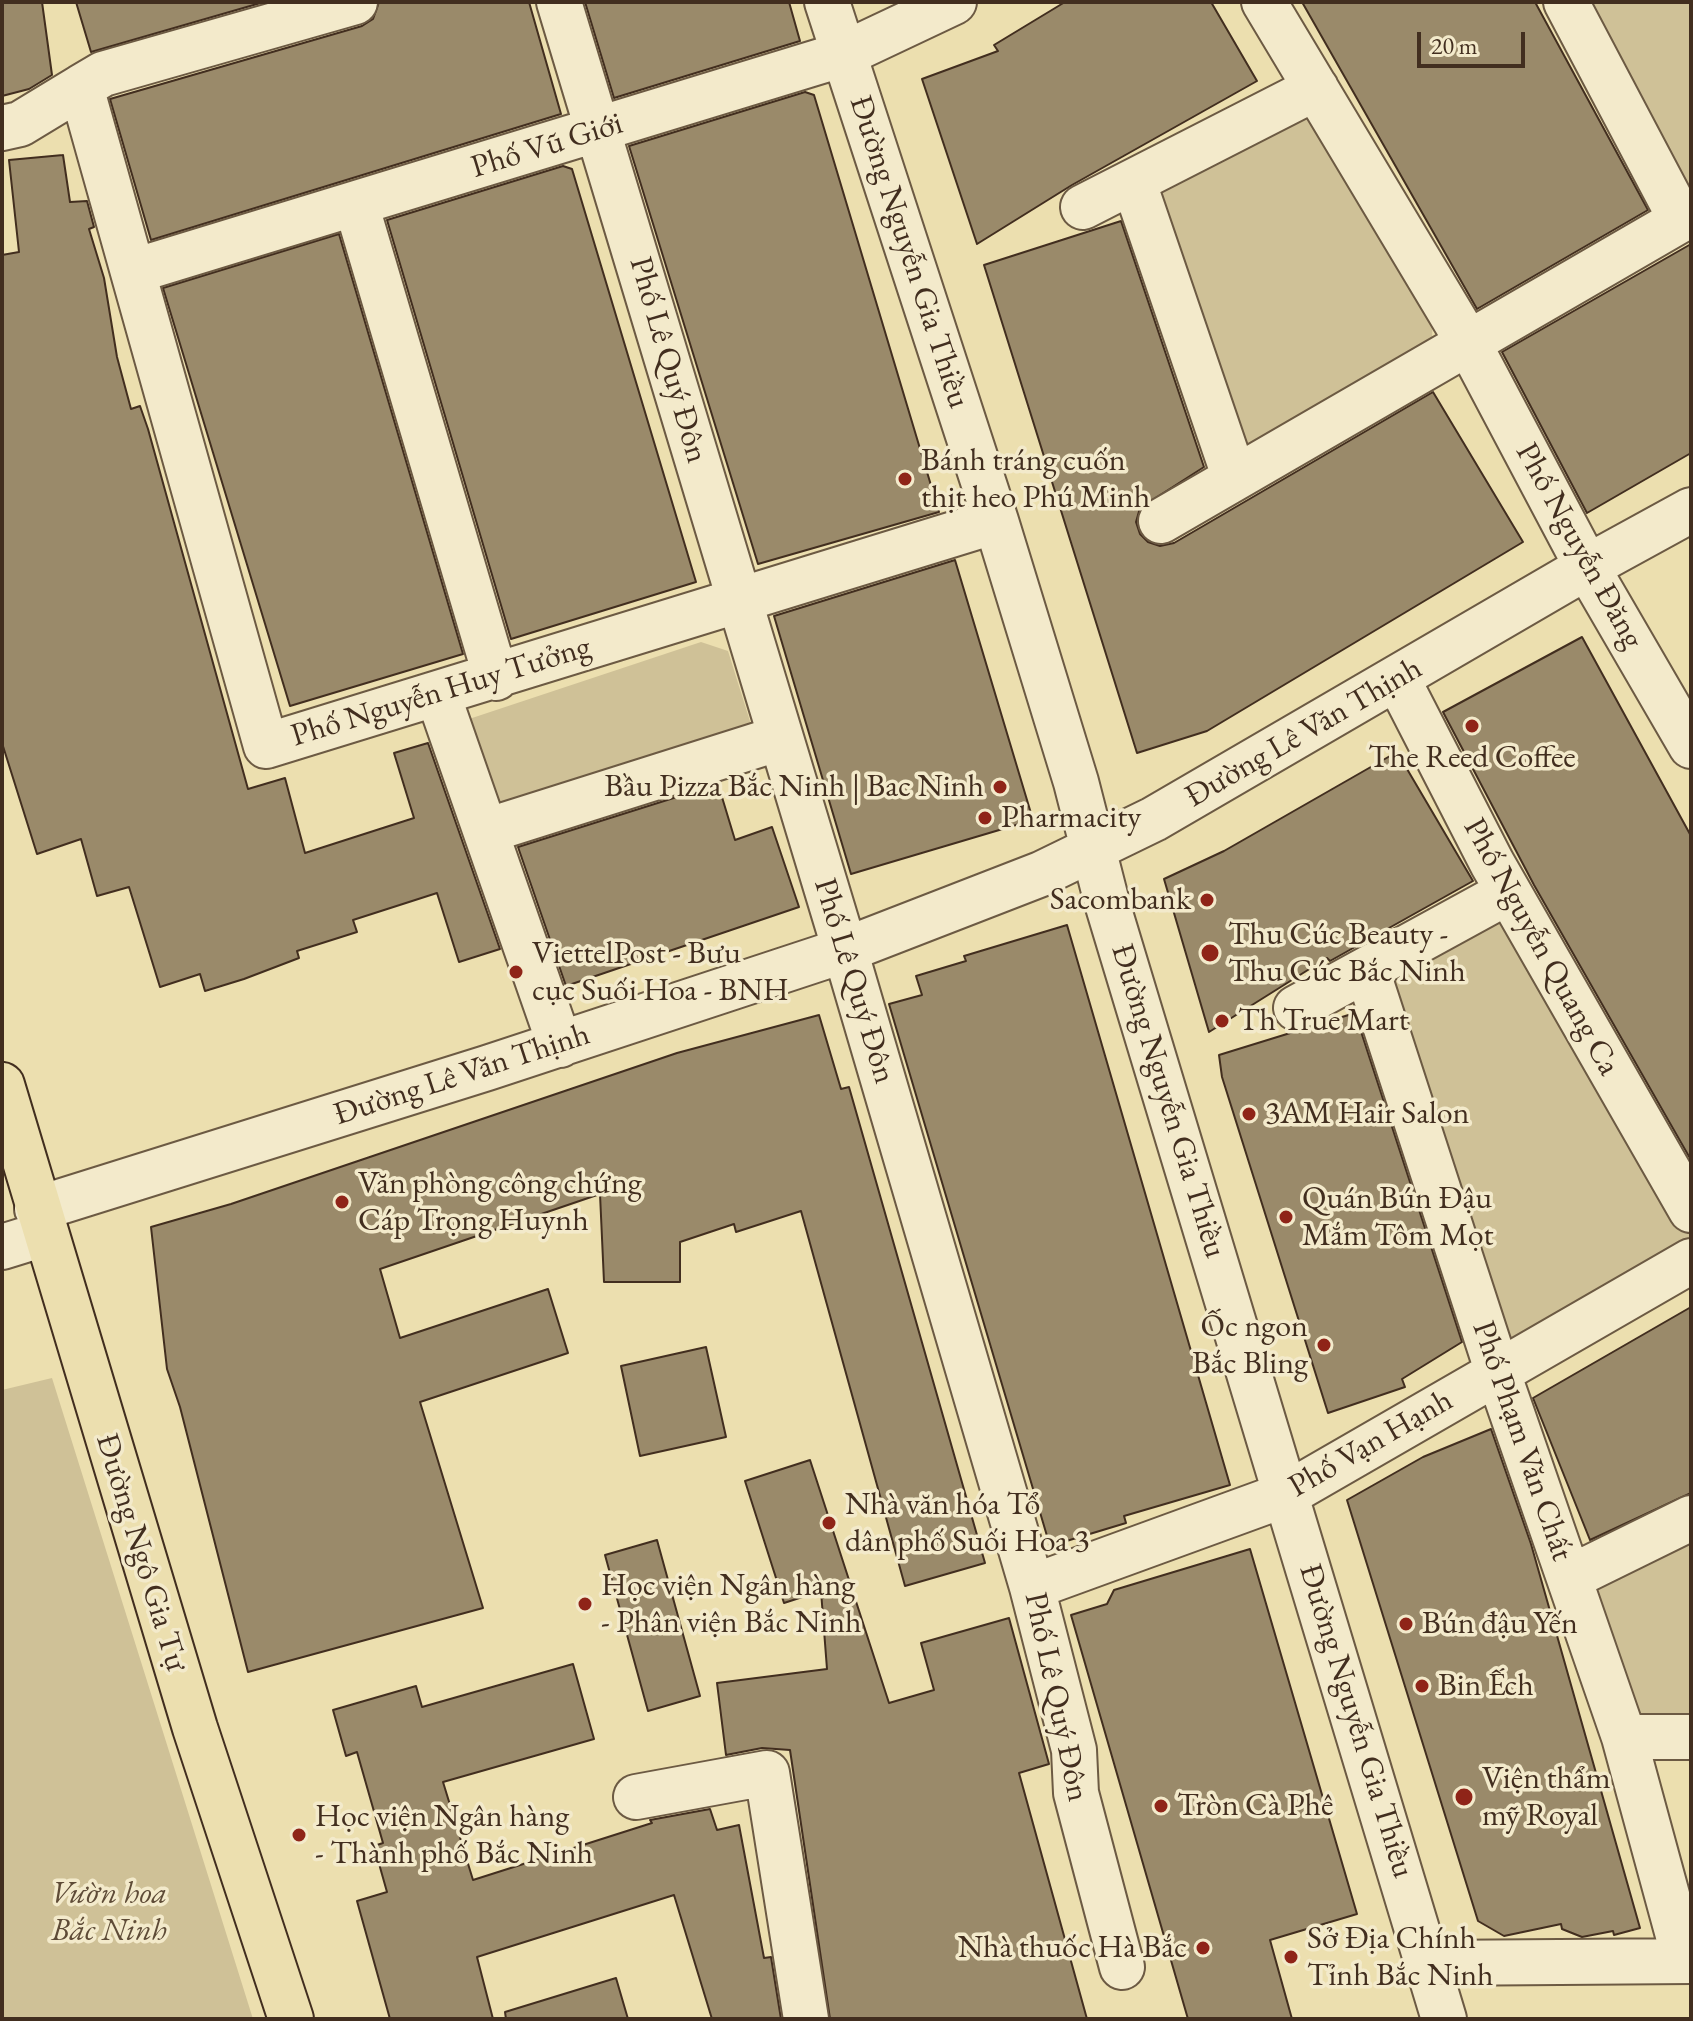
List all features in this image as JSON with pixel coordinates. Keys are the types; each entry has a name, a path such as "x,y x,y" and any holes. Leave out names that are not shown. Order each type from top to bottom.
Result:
{"main road":[{"name":"Đường Ngô Gia Tự","path":"2,1085 40,1221 195,1728 291,2019"}],"street":[{"path":"2,128 20,124 103,74 355,2"},
{"name":"Phố Lê Quý Đôn","path":"559,2 845,950 1032,1587 1074,1750 1076,1793 1122,1967"},
{"name":"Đường Nguyễn Gia Thiều","path":"827,2 996,521 1095,849 1107,903 1444,2019"},
{"name":"Phố Vũ Giới","path":"134,271 844,54 954,2"},
{"name":"Phố Nguyễn Đăng","path":"1264,2 1469,344 1587,567 1691,746"},
{"path":"1161,521 1686,217 1566,2"},
{"name":"Phố Nguyễn Huy Tưởng","path":"81,87 266,746 496,678 738,599 996,521"},
{"path":"1083,207 1316,88"},
{"path":"1134,183 1234,476"},
{"path":"356,204 496,678"},
{"name":"Đường Lê Văn Thịnh","path":"2,1247 40,1221 845,950 1040,875 1095,849 1398,680 1587,567 1691,510"},
{"name":"Phố Nguyễn Quang Ca","path":"1398,680 1508,892 1691,1210"},
{"path":"438,695 560,1045"},
{"path":"486,831 780,738"},
{"path":"1296,1008 1508,892"},
{"name":"Phố Phạm Văn Chất","path":"1367,970 1497,1370 1624,1737 1688,1961"},
{"name":"Phố Vạn Hạnh","path":"1032,1587 1287,1494 1497,1370 1691,1261"},
{"path":"1569,1578 1691,1518"},
{"path":"1624,1737 1691,1737"},
{"path":"636,1797 767,1773 806,2019"},
{"path":"1428,1963 1688,1961"}],"green space":[{"path":"1566,2 1691,2 1691,214"},
{"path":"1310,106 1433,312 1432,340 1249,448 1233,440 1147,183"},
{"path":"701,642 728,651 754,734 493,823 454,724"},
{"path":"1502,901 1691,1216 1691,1250 1515,1345 1495,1341 1382,981"},
{"name":"Vườn hoa Bắc Ninh","path":"52,1378 253,2019 2,2019 2,1390"},
{"path":"1691,1524 1691,1727 1640,1726 1585,1576"}],"building":[{"path":"2,2 42,2 52,75 29,89 2,96"},
{"path":"76,2 264,2 91,52"},
{"path":"379,2 529,2 561,114 151,240 110,99 362,26 373,19"},
{"path":"585,2 789,2 800,41 614,98"},
{"path":"1065,2 1211,2 1257,81 1072,185 977,244 922,79 998,51 994,45"},
{"path":"1302,2 1535,2 1648,210 1477,309"},
{"path":"805,92 814,95 939,512 758,564 629,146"},
{"path":"63,155 70,202 87,201 94,227 89,229 104,278 117,357 131,409 140,406 148,429 248,789 285,778 305,853 414,818 394,753 428,743 500,949 459,962 437,893 353,920 357,932 297,951 299,958 244,979 205,991 200,974 160,987 129,887 97,896 81,839 37,854 2,743 2,255 19,252 9,160"},
{"path":"563,166 572,169 696,582 511,639 387,220"},
{"path":"1121,221 1204,467 1140,508 1136,522 1140,534 1148,542 1160,546 1174,543 1433,392 1523,542 1207,731 1137,753 984,265"},
{"path":"339,234 463,654 290,706 163,288"},
{"path":"1691,244 1691,453 1587,513 1502,352"},
{"path":"955,560 1033,820 851,874 774,616"},
{"path":"1582,637 1691,836 1691,1160 1534,885 1443,712"},
{"path":"1397,752 1473,881 1330,961 1327,958 1209,1032 1164,879 1224,851"},
{"path":"718,784 735,840 772,827 799,907 566,986 518,847"},
{"path":"1067,925 1230,1485 1124,1516 1126,1523 1050,1546 889,1004 922,995 916,976 966,961 964,956"},
{"path":"1355,1013 1462,1342 1402,1379 1405,1387 1328,1413 1222,1077 1219,1055"},
{"path":"819,1015 841,1089 849,1087 985,1563 905,1586 801,1211 736,1232 734,1224 680,1242 680,1282 604,1282 600,1194 380,1269 400,1338 548,1289 568,1353 420,1402 483,1608 248,1672 180,1407 167,1369 151,1227 231,1204 677,1053"},
{"path":"1691,1307 1691,1493 1590,1540 1533,1398"},
{"path":"706,1347 726,1437 640,1456 621,1366"},
{"path":"1491,1429 1531,1544 1640,1928 1614,1935 1613,1931 1582,1937 1562,1929 1561,1924 1504,1936 1478,1921 1347,1500 1423,1457"},
{"path":"810,1460 889,1703 934,1690 921,1643 1009,1618 1049,1764 1019,1773 1087,2019 830,2019 790,1750 762,1748 726,1755 717,1683 827,1669 821,1591 784,1603 745,1481"},
{"path":"657,1540 700,1696 648,1711 605,1555"},
{"path":"1250,1549 1357,1914 1270,1940 1292,2019 1188,2019 1071,1615 1107,1604 1114,1590"},
{"path":"573,1664 594,1739 443,1782 473,1880 652,1823 650,1820 710,1809 717,1830 739,1825 764,1958 771,1957 781,2019 712,2019 674,1895 477,1957 493,2019 390,2019 357,1901 387,1892 374,1846 383,1843 357,1752 346,1756 333,1710 416,1686 422,1707"},
{"path":"616,1978 628,2019 506,2019 505,2012"}],"place":[{"name":"Bánh tráng cuốn thịt heo Phú Minh","path":"905,479"},
{"name":"The Reed Coffee","path":"1472,726"},
{"name":"Bầu Pizza Bắc Ninh | Bac Ninh","path":"1000,787"},
{"name":"Pharmacity","path":"985,818"},
{"name":"Sacombank","path":"1207,900"},
{"name":"Thu Cúc Beauty - Thu Cúc Bắc Ninh","path":"1210,953"},
{"name":"ViettelPost - Bưu cục Suối Hoa - BNH","path":"516,972"},
{"name":"Th True Mart","path":"1222,1021"},
{"name":"3AM Hair Salon","path":"1249,1114"},
{"name":"Văn phòng công chứng Cáp Trọng Huynh","path":"342,1202"},
{"name":"Quán Bún Đậu Mắm Tôm Mọt","path":"1286,1217"},
{"name":"Ốc ngon Bắc Bling","path":"1324,1345"},
{"name":"Nhà văn hóa Tổ dân phố Suối Hoa 3","path":"829,1523"},
{"name":"Học viện Ngân hàng - Phân viện Bắc Ninh","path":"585,1604"},
{"name":"Bún đậu Yến","path":"1406,1624"},
{"name":"Bin Ếch","path":"1422,1686"},
{"name":"Viện thẩm mỹ Royal","path":"1464,1797"},
{"name":"Tròn Cà Phê","path":"1161,1806"},
{"name":"Học viện Ngân hàng - Thành phố Bắc Ninh","path":"299,1835"},
{"name":"Nhà thuốc Hà Bắc","path":"1203,1948"},
{"name":"Sở Địa Chính Tỉnh Bắc Ninh","path":"1291,1957"}]}
